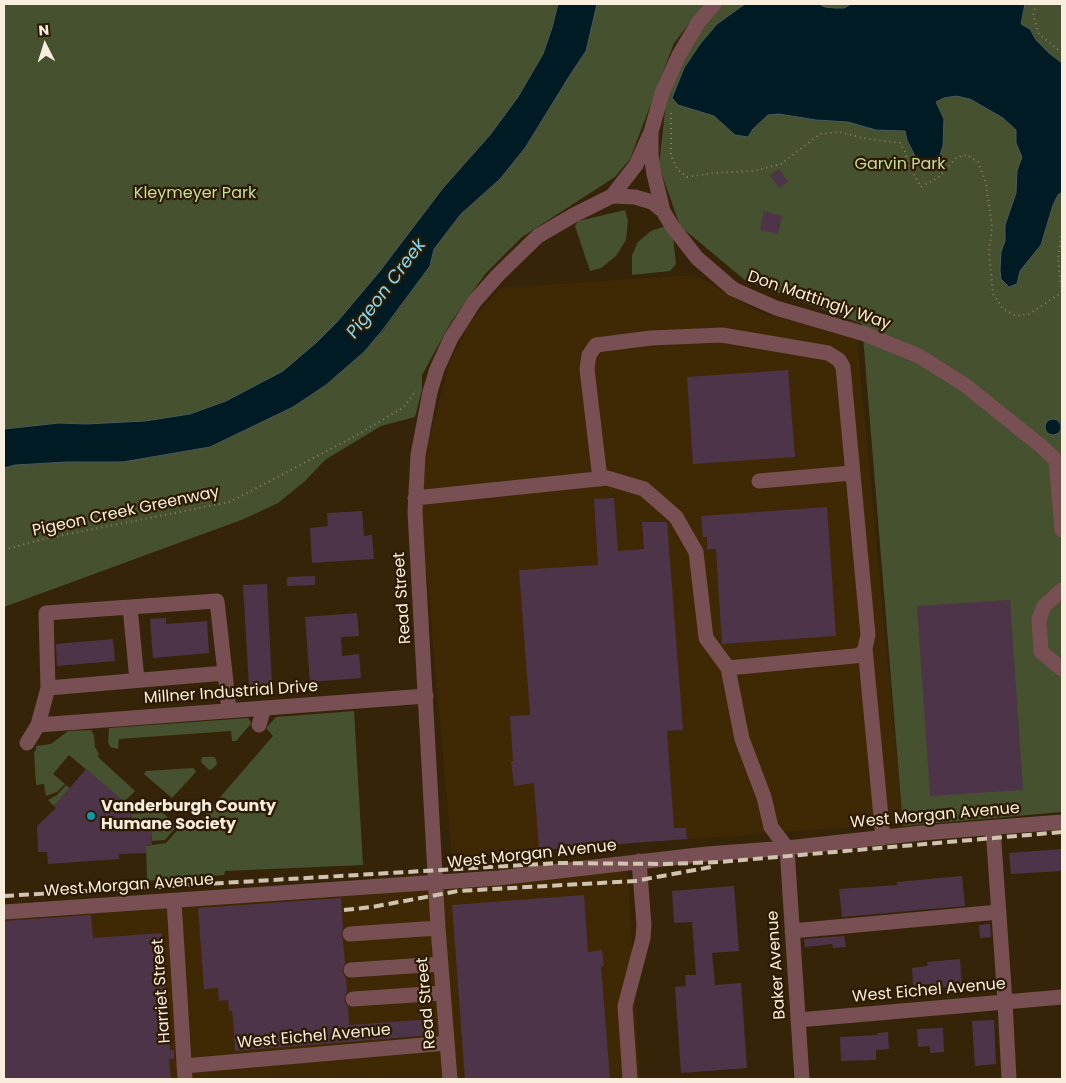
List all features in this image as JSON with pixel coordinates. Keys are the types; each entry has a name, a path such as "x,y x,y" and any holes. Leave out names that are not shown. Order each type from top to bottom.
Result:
{"street":[{"name":"Don Mattingly Way","path":"714,4 689,36 679,55 660,98 651,132 651,155 663,211 697,258 733,289 776,308 865,334 918,356 965,385 1041,446 1059,457 1062,530"},
{"name":"Read Street","path":"450,1079 438,928 415,498 418,455 430,392 437,370 458,326 474,302 538,236 612,196 636,165 651,132"},
{"path":"612,196 635,197 652,202 663,211"},
{"path":"600,479 587,369 589,355 596,345 650,338 722,335 828,353 839,360 843,367 868,635 865,648 861,655 728,668"},
{"path":"759,481 852,473"},
{"path":"415,498 607,478 644,489 676,517 696,552 706,638 728,668 742,739 764,796 770,827 787,848"},
{"path":"1062,590 1044,606 1039,619 1041,652 1062,669"},
{"path":"27,743 38,725 48,688 46,613 217,601 230,710"},
{"path":"130,607 137,680"},
{"path":"865,648 884,838"},
{"path":"48,688 225,673"},
{"name":"Millner Industrial Drive","path":"38,725 100,725 230,710 426,696"},
{"path":"259,725 264,708"},
{"name":"West Morgan Avenue","path":"4,912 508,877 707,854 1062,822"},
{"path":"993,828 1005,1002 1008,1079"},
{"name":"Baker Avenue","path":"787,848 802,1079"},
{"path":"630,1079 625,1006 643,938 644,925 639,861"},
{"name":"Harriet Street","path":"174,901 185,1073"},
{"path":"792,931 999,912"},
{"path":"350,934 438,928"},
{"path":"351,970 441,964"},
{"path":"354,999 444,993"},
{"name":"West Eichel Avenue","path":"798,1020 1062,997"},
{"name":"West Eichel Avenue","path":"185,1073 447,1043"}],"path":[{"path":"1036,4 1033,16 1039,34 1062,53"},
{"path":"660,98 670,107 672,156 678,170 687,177 714,173 754,171 781,164 820,134 840,132 862,138 900,143 909,166 921,187 939,177 957,157 967,156 978,162 986,183 992,226 989,253 993,294 1003,309 1016,316 1029,314 1061,294"},
{"path":"1062,231 1058,259 1062,297"},
{"name":"Pigeon Creek Greenway","path":"4,550 51,538 230,502 349,439 404,406 417,388"}],"shaded area":[{"path":"695,275 758,312 857,339 903,823 452,857 421,508 424,458 449,364 470,322 500,288"},
{"path":"627,863 640,1079 4,1079 4,912"}],"green space":[{"name":"Kleymeyer Park","path":"4,4 558,4 543,54 518,97 490,135 443,188 380,271 338,321 283,372 226,401 190,414 145,421 86,424 59,423 4,429"},
{"path":"597,4 704,4 674,43 630,159 615,177 522,237 486,273 451,322 422,375 422,390 415,417 381,426 325,460 304,482 278,503 244,519 4,607 4,468 15,465 67,462 123,462 210,447 293,407 326,385 382,332 430,266 434,249 461,214 500,179 525,148 586,51"},
{"name":"Garvin Park","path":"722,4 1062,4 1062,812 903,826 862,324 746,281 680,226 659,166 667,92 693,41"},
{"path":"625,210 628,221 626,240 616,256 601,268 590,271 575,226 578,221"},
{"path":"666,226 673,236 676,264 670,271 632,275 632,255 638,242 651,231"},
{"path":"354,711 363,865 225,871 224,875 147,881 146,846 166,843 188,818 196,825 273,736 266,728 276,717"},
{"path":"248,718 251,722 250,725 236,741 232,741 231,731 119,739 118,749 110,747 108,742 109,728"},
{"path":"91,730 94,735 95,747 99,754 98,757 135,791 124,802 69,755 53,774 65,784 57,792 46,796 44,784 36,785 34,752 36,746 51,744 68,731"},
{"path":"202,757 214,757 217,764 209,770 201,762"},
{"path":"193,768 196,771 195,773 172,798 144,774 146,771"},
{"path":"66,785 70,788 54,806 48,800 57,795"},
{"path":"162,812 177,826 165,840 152,841 150,819 132,820 131,814"}],"water":[{"name":"Pigeon Creek","path":"558,4 597,4 586,51 525,148 500,179 461,214 434,249 430,266 381,332 364,352 326,385 293,407 210,447 123,462 67,462 15,465 4,468 4,429 59,423 86,424 145,421 190,414 226,401 283,371 338,321 380,271 443,188 490,135 518,97 543,54"},
{"path":"745,4 819,4 825,7 844,8 851,4 1025,4 1021,24 1030,29 1036,40 1062,63 1062,192 1058,195 1053,205 1041,245 1020,271 1017,284 1009,287 1001,279 1000,270 1001,252 1005,241 1005,225 1016,193 1017,171 1022,157 1016,143 1016,130 1003,118 970,99 956,96 944,98 936,102 944,119 943,146 936,167 929,171 922,170 907,140 905,131 876,130 848,122 816,120 779,114 768,115 753,129 748,137 735,135 714,116 678,105 672,98 684,68 700,44 717,24"},
{"path":"1050,419 1056,419 1061,424 1059,433 1050,435 1045,430 1045,424"}],"building":[{"path":"779,169 788,182 779,188 770,175"},
{"path":"764,211 782,216 778,234 760,230"},
{"path":"788,370 795,457 693,464 687,377"},
{"path":"614,498 618,551 644,549 642,522 667,522 683,730 667,731 674,828 686,828 687,839 539,850 534,783 514,786 511,761 513,761 510,716 530,715 519,570 598,565 594,499"},
{"path":"827,507 836,636 722,644 716,549 707,549 707,537 703,537 701,516"},
{"path":"362,511 364,536 372,535 374,559 312,563 310,528 328,526 327,513"},
{"path":"315,576 315,585 287,586 287,577"},
{"path":"267,584 272,685 249,686 243,585"},
{"path":"1010,600 1023,790 930,796 917,606"},
{"path":"357,613 359,636 341,637 342,656 359,654 361,678 310,682 305,617"},
{"path":"166,618 166,624 207,621 209,653 153,658 150,619"},
{"path":"113,639 115,661 57,666 56,644"},
{"name":"Vanderburgh County Humane Society","path":"86,769 131,808 131,820 150,819 152,845 146,846 146,853 119,854 119,859 48,864 47,852 38,852 37,826 56,808 54,806"},
{"path":"1062,849 1062,871 1011,874 1009,853"},
{"path":"962,876 965,906 842,917 839,889 897,885 897,882"},
{"path":"734,886 739,951 712,953 715,985 741,983 747,1068 681,1073 675,987 686,986 685,975 696,975 692,922 674,923 672,891"},
{"path":"584,895 588,952 602,950 604,966 601,966 610,1079 465,1079 452,905"},
{"path":"341,898 343,929 341,935 345,963 342,971 346,978 347,992 344,1000 348,1007 349,1025 431,1019 432,1035 235,1051 232,1011 229,1012 228,1000 219,1001 218,988 204,989 198,908"},
{"path":"91,915 93,938 162,933 170,1050 174,1050 174,1059 169,1059 171,1079 4,1079 4,921"},
{"path":"990,924 991,937 980,938 979,925"},
{"path":"844,936 846,947 833,948 832,944 805,947 804,939"},
{"path":"960,959 962,986 929,988 929,984 913,985 912,968 928,966 927,962"},
{"path":"994,1020 996,1064 975,1066 972,1021"},
{"path":"943,1028 944,1052 930,1053 930,1046 918,1047 917,1029"},
{"path":"888,1032 889,1049 876,1050 876,1060 841,1061 840,1037 878,1035 877,1033"}],"railway":[{"path":"4,896 558,863 664,864 720,862 1062,832"},
{"path":"344,910 372,907 458,891 635,881 711,867"}],"place":[{"name":"Vanderburgh County Humane Society","path":"91,816"}]}
